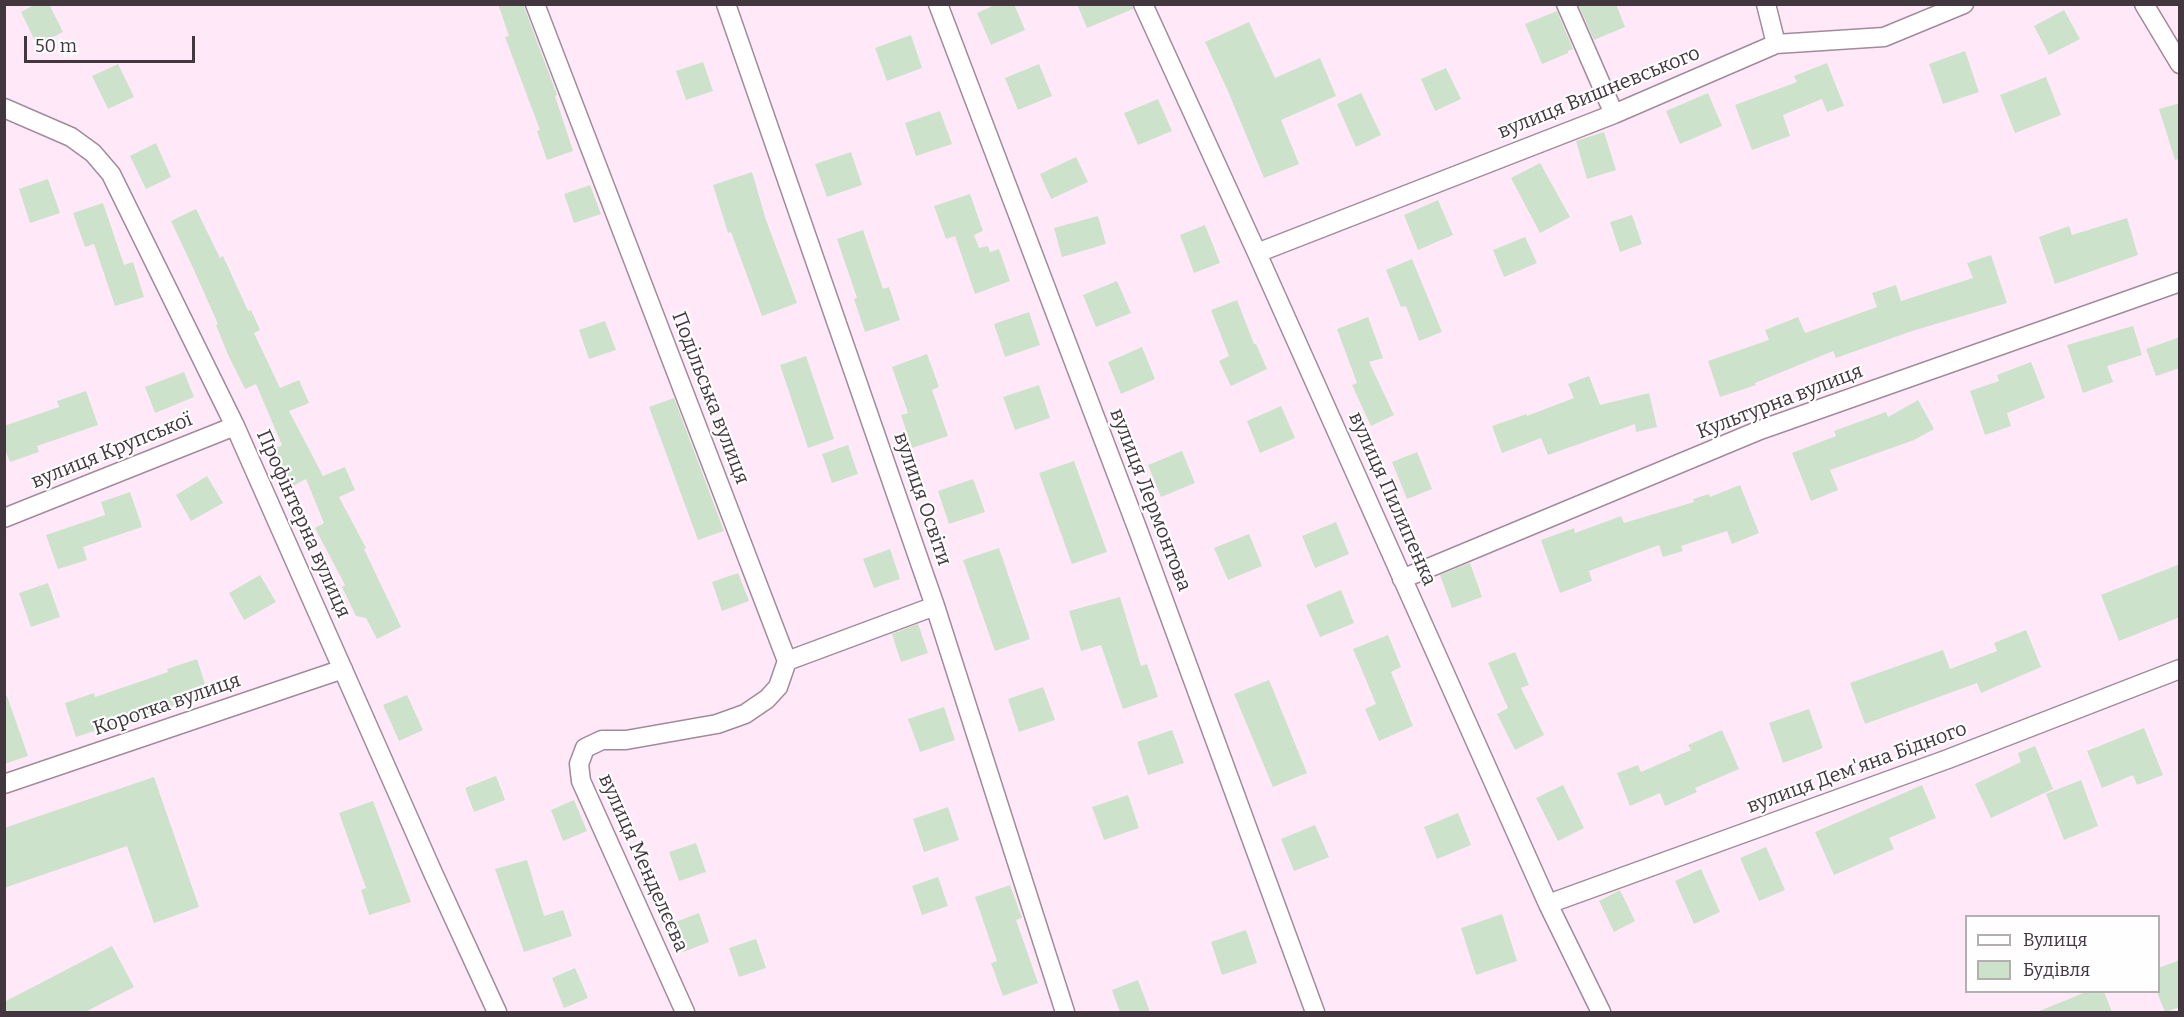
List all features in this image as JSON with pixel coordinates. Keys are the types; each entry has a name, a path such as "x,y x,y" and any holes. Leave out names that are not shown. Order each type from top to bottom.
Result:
{"street":[{"name":"Подільська вулиця","path":"535,4 787,661"},
{"name":"вулиця Освіти","path":"726,4 935,606 1065,1012"},
{"name":"вулиця Лермонтова","path":"938,4 1135,522 1315,1012"},
{"name":"вулиця Пилипенка","path":"1143,4 1548,904 1601,1012"},
{"path":"1566,4 1614,114"},
{"path":"1766,4 1776,44"},
{"name":"вулиця Вишневського","path":"1257,253 1614,114 1776,44 1884,37 1964,4"},
{"path":"2144,4 2180,64"},
{"name":"Профінтерна вулиця","path":"4,108 71,136 93,153 111,174 235,426 497,1012"},
{"name":"Культурна вулиця","path":"1402,579 1760,430 2180,282"},
{"name":"вулиця Крупської","path":"4,518 235,426"},
{"path":"787,661 935,606"},
{"name":"вулиця Менделєєва","path":"685,1012 581,781 579,764 585,748 602,740 626,740 717,724 745,714 767,699 778,687 787,661"},
{"name":"Коротка вулиця","path":"4,784 343,669"},
{"name":"вулиця Дем'яна Бідного","path":"1548,904 1948,759 2180,669"}],"building":[{"path":"36,4 49,4 63,32 37,45 21,12"},
{"path":"498,4 523,4 557,95 555,96 573,151 547,160 537,131 540,130 505,37 509,36"},
{"path":"997,4 1014,4 1025,30 991,45 977,13"},
{"path":"1077,4 1132,4 1133,9 1087,28"},
{"path":"1578,4 1616,4 1625,27 1594,40"},
{"path":"2064,10 2080,39 2049,55 2034,26"},
{"path":"1557,11 1573,49 1542,64 1525,24"},
{"path":"1249,22 1275,78 1320,58 1336,96 1281,120 1299,164 1264,178 1205,42"},
{"path":"911,35 922,68 887,81 875,48"},
{"path":"1965,51 1979,92 1943,104 1929,64"},
{"path":"703,62 713,91 686,100 676,71"},
{"path":"1827,63 1844,106 1827,112 1822,99 1783,115 1790,136 1752,150 1735,105 1797,82 1794,76"},
{"path":"118,64 134,97 108,109 92,76"},
{"path":"1039,64 1052,96 1018,110 1005,78"},
{"path":"1446,68 1461,99 1435,111 1421,79"},
{"path":"2046,77 2061,115 2015,133 2000,95"},
{"path":"1361,93 1381,135 1356,147 1337,104"},
{"path":"1708,93 1722,126 1680,144 1666,111"},
{"path":"1158,99 1172,131 1138,145 1124,113"},
{"path":"2180,103 2180,159 2175,160 2159,109"},
{"path":"940,111 952,144 916,156 905,123"},
{"path":"1604,132 1616,170 1587,179 1576,141"},
{"path":"156,143 171,177 146,189 130,156"},
{"path":"851,152 862,185 827,197 815,164"},
{"path":"1076,157 1088,182 1051,199 1040,174"},
{"path":"1540,163 1570,217 1540,233 1511,178"},
{"path":"752,172 766,220 797,303 762,316 731,232 728,233 713,185"},
{"path":"48,179 60,213 30,223 19,189"},
{"path":"590,185 601,214 574,223 564,194"},
{"path":"970,194 983,231 974,235 979,248 988,246 990,252 999,249 1010,281 975,294 955,236 946,239 934,206"},
{"path":"1438,200 1453,235 1418,250 1404,215"},
{"path":"103,203 124,265 133,262 144,297 115,306 94,244 85,247 73,213"},
{"path":"196,209 220,258 223,256 248,311 251,310 260,330 254,333 280,388 299,380 309,403 289,411 323,476 345,467 355,490 339,497 366,548 364,549 401,627 377,639 366,618 356,616 342,587 345,585 315,528 324,523 306,479 289,488 269,452 282,445 256,384 245,389 229,357 216,325 218,324 171,221"},
{"path":"1632,215 1642,244 1620,252 1610,222"},
{"path":"1098,216 1106,244 1062,257 1054,228"},
{"path":"2127,218 2138,255 2055,284 2039,237 2069,226 2072,235"},
{"path":"1205,225 1220,263 1194,273 1180,235"},
{"path":"863,230 883,289 889,287 900,320 865,332 854,299 857,298 837,239"},
{"path":"1525,237 1537,263 1504,277 1493,250"},
{"path":"1991,255 2007,303 1912,331 1836,358 1833,351 1755,383 1756,385 1720,397 1708,361 1769,340 1765,330 1798,317 1805,333 1877,307 1872,293 1896,285 1901,301 1973,278 1967,263"},
{"path":"1412,259 1442,332 1419,341 1406,306 1401,307 1386,270"},
{"path":"1117,281 1131,313 1096,327 1083,295"},
{"path":"1237,300 1254,344 1267,369 1231,386 1219,361 1229,356 1211,310"},
{"path":"1029,312 1040,345 1005,357 994,324"},
{"path":"1368,317 1383,358 1369,362 1394,415 1371,426 1352,385 1357,383 1337,329"},
{"path":"605,321 616,350 589,359 579,330"},
{"path":"2133,326 2142,355 2107,366 2113,382 2083,393 2067,345"},
{"path":"2180,337 2180,368 2156,376 2146,349"},
{"path":"1142,347 1155,379 1121,394 1108,362"},
{"path":"927,354 939,387 932,390 948,436 912,448 901,415 908,413 892,367"},
{"path":"806,356 834,439 808,448 780,365"},
{"path":"2031,362 2045,398 2007,413 2011,426 1985,435 1970,391 1999,381 1997,375"},
{"path":"184,372 194,397 155,413 145,387"},
{"path":"1589,376 1600,405 1649,393 1657,427 1636,432 1635,424 1548,455 1541,438 1502,453 1492,426 1527,414 1527,416 1574,398 1568,384"},
{"path":"1039,385 1050,418 1015,430 1003,397"},
{"path":"86,391 98,425 37,446 39,452 10,462 4,447 4,426 59,407 57,401"},
{"path":"674,398 724,531 698,540 649,407"},
{"path":"1918,400 1934,429 1914,440 1830,470 1838,490 1811,501 1792,453 1836,436 1834,431 1886,412 1888,417"},
{"path":"1281,406 1295,438 1260,453 1247,421"},
{"path":"848,445 858,474 832,483 822,454"},
{"path":"1182,451 1195,483 1161,497 1148,465"},
{"path":"1417,452 1432,489 1407,499 1392,462"},
{"path":"1074,461 1107,552 1072,564 1039,473"},
{"path":"207,476 223,503 191,521 176,495"},
{"path":"973,479 985,512 949,524 938,491"},
{"path":"1740,485 1759,533 1732,544 1727,531 1681,546 1683,551 1663,557 1659,545 1589,571 1592,581 1560,593 1541,540 1574,528 1575,533 1621,516 1624,523 1694,502 1693,499 1709,494 1710,497"},
{"path":"130,492 142,527 83,547 87,560 58,569 46,535 105,515 101,502"},
{"path":"1336,522 1349,554 1315,568 1302,536"},
{"path":"1249,534 1262,566 1228,580 1214,548"},
{"path":"999,548 1030,639 995,651 963,560"},
{"path":"890,549 900,579 874,588 863,559"},
{"path":"1470,563 1482,597 1452,608 1440,575"},
{"path":"2180,564 2180,617 2119,641 2101,595"},
{"path":"738,573 749,601 722,611 712,582"},
{"path":"260,575 276,602 244,620 229,593"},
{"path":"48,583 60,617 31,627 19,593"},
{"path":"1341,590 1354,623 1320,637 1306,605"},
{"path":"1120,597 1141,666 1147,664 1158,697 1123,709 1101,645 1081,651 1069,611"},
{"path":"918,624 928,653 901,662 892,634"},
{"path":"2026,630 2041,667 1981,693 1977,683 1865,724 1850,683 1943,650 1950,669 1997,651 1994,643"},
{"path":"1388,635 1401,667 1391,672 1413,726 1379,741 1365,709 1376,704 1353,649"},
{"path":"1515,652 1529,685 1521,688 1544,735 1515,750 1497,714 1508,708 1488,663"},
{"path":"197,659 208,694 148,714 150,717 120,727 119,723 76,737 65,703 94,693 95,697 168,672 167,669"},
{"path":"1269,680 1307,773 1273,787 1234,694"},
{"path":"1043,687 1055,720 1019,732 1008,699"},
{"path":"407,695 423,730 399,741 383,705"},
{"path":"4,696 7,696 28,756 4,764"},
{"path":"944,707 955,740 920,752 908,719"},
{"path":"1809,709 1823,748 1783,763 1769,723"},
{"path":"2144,728 2163,775 2137,785 2133,775 2102,788 2087,751"},
{"path":"1172,730 1184,763 1148,775 1137,742"},
{"path":"1722,730 1739,769 1695,788 1697,792 1665,806 1660,793 1630,806 1617,773 1638,765 1641,772 1691,750 1688,745"},
{"path":"2035,746 2053,789 1991,818 1975,784 2021,762 2018,753"},
{"path":"496,776 505,800 474,812 465,788"},
{"path":"154,777 199,907 154,923 127,846 4,888 4,828"},
{"path":"2081,780 2098,826 2064,840 2046,794"},
{"path":"1563,785 1584,828 1558,841 1536,798"},
{"path":"1922,785 1936,818 1889,838 1894,849 1834,875 1815,832"},
{"path":"1128,795 1139,828 1104,840 1092,807"},
{"path":"574,800 587,831 563,841 551,810"},
{"path":"373,801 411,902 369,915 361,890 366,888 339,813"},
{"path":"948,807 959,840 924,852 913,819"},
{"path":"1458,813 1471,845 1437,859 1424,827"},
{"path":"1315,825 1329,857 1294,871 1281,839"},
{"path":"696,843 706,872 679,881 669,852"},
{"path":"1766,847 1785,890 1759,901 1740,858"},
{"path":"527,860 544,916 563,910 572,936 524,952 495,869"},
{"path":"1701,869 1720,912 1694,924 1675,881"},
{"path":"938,877 948,906 922,915 912,886"},
{"path":"1010,885 1022,918 1016,920 1038,983 1003,996 991,963 997,961 975,897"},
{"path":"1620,890 1635,921 1614,932 1599,901"},
{"path":"699,913 709,942 683,952 673,923"},
{"path":"1502,914 1517,961 1476,975 1461,928"},
{"path":"1246,930 1257,963 1222,975 1211,942"},
{"path":"756,939 766,968 739,977 729,948"},
{"path":"112,946 134,987 85,1012 4,1012 4,1002"},
{"path":"2180,960 2180,1007 2165,1012 2158,995 2160,993 2160,967"},
{"path":"575,968 588,998 564,1008 552,978"},
{"path":"1138,980 1150,1012 1120,1012 1112,990"},
{"path":"2084,993 2104,993 2112,1012 2037,1012"}]}
